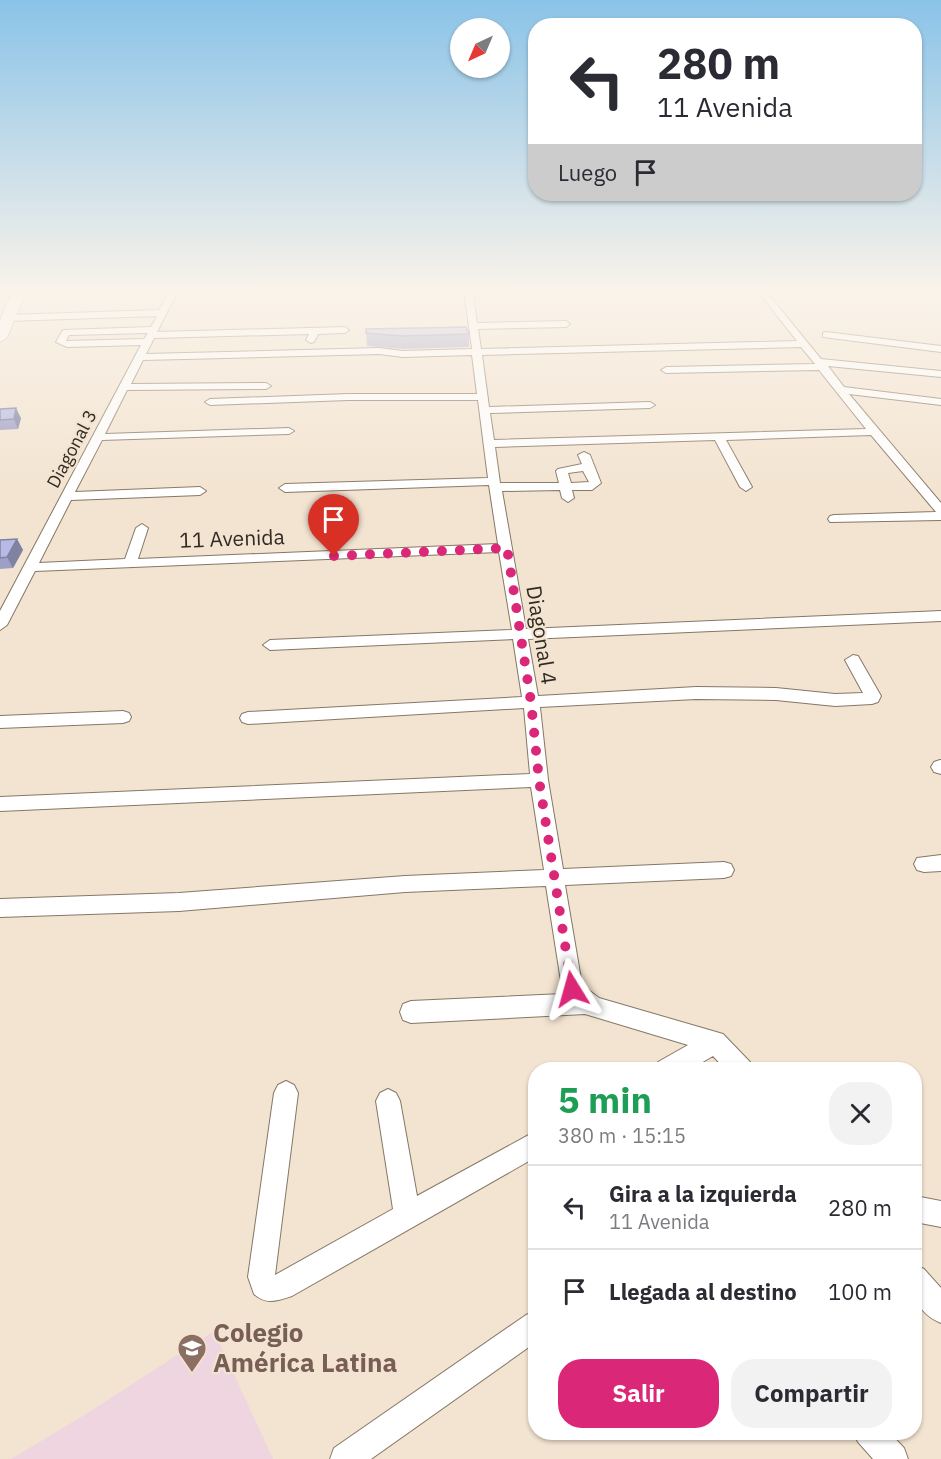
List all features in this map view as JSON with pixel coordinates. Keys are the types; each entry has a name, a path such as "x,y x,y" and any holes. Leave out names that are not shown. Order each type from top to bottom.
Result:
{"street":[{"name":"Diagonal 3","path":"0,625 140,357"},
{"path":"327,357 328,362 384,357"},
{"name":"Diagonal 4","path":"478,357 495,484 531,702 539,780 555,877 579,996"},
{"path":"816,357 874,432 941,511"},
{"path":"666,370 822,364 844,357"},
{"path":"906,357 941,374"},
{"path":"124,387 266,386"},
{"path":"841,390 941,402"},
{"path":"210,402 337,397 484,404 650,405"},
{"path":"99,437 289,430"},
{"path":"489,444 874,432"},
{"path":"720,437 746,487"},
{"path":"285,488 495,484 567,492 594,485 578,442"},
{"path":"567,492 562,471 587,466"},
{"path":"68,496 200,491"},
{"path":"834,519 941,516"},
{"path":"130,564 142,528"},
{"name":"11 Avenida","path":"31,567 507,548"},
{"path":"270,645 520,632 744,626 941,616"},
{"path":"248,718 696,693 776,694 835,700 872,698 853,660"},
{"path":"0,722 123,717"},
{"path":"0,804 539,780"},
{"path":"0,908 179,902 405,884 724,870"},
{"path":"411,1012 579,996 715,1042 734,1062"},
{"path":"680,1062 715,1042"},
{"path":"286,1093 261,1276 262,1285 273,1290 528,1147"},
{"path":"388,1101 407,1215"},
{"path":"922,1210 941,1214"},
{"path":"922,1286 941,1309"},
{"path":"345,1459 528,1331"},
{"path":"875,1440 893,1459"}],"shaded area":[{"name":"Colegio América Latina","path":"214,1331 273,1459 11,1459 86,1414"}],"building":[{"path":"16,408 14,419 0,420 0,409"},
{"path":"17,539 7,557 0,558 0,540"}],"place":[{"name":"Colegio América Latina","path":"192,1374"}],"route":[{"path":"334,556 507,548 531,702 539,780 572,989"}]}
